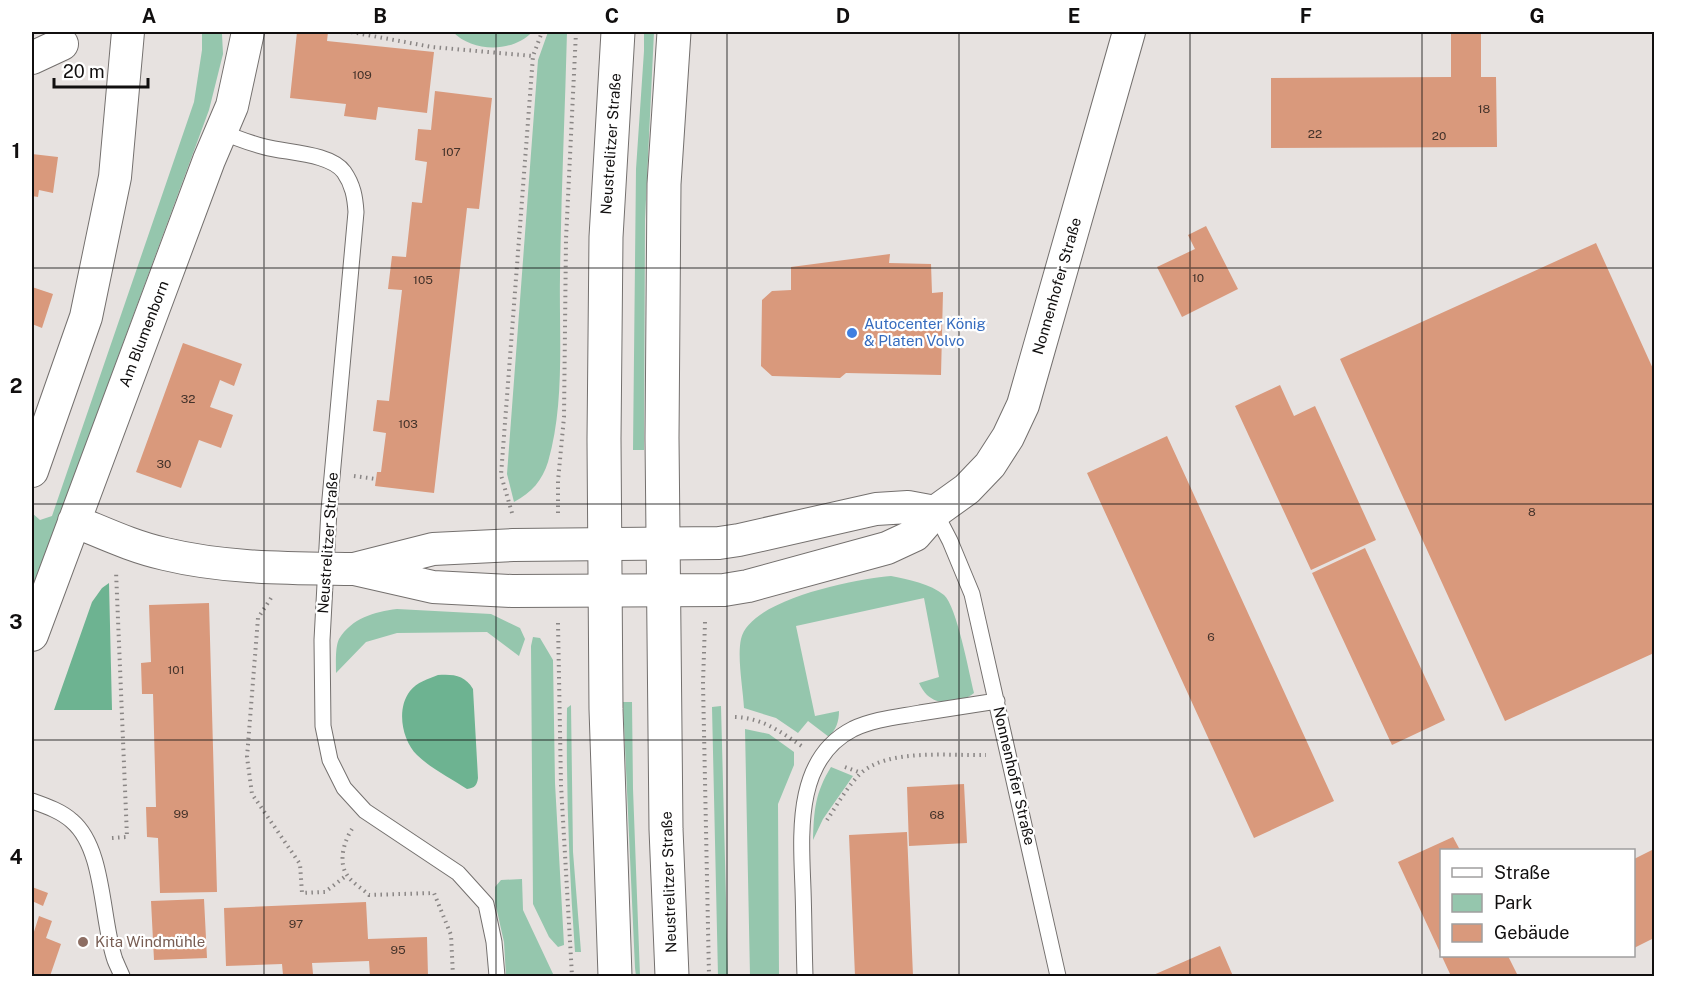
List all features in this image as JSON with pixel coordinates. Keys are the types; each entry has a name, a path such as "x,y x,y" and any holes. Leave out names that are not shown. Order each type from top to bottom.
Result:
{"main road":[{"name":"Neustrelitzer Straße","path":"615,976 608,797 604,544 606,237 618,32"},
{"name":"Neustrelitzer Straße","path":"672,976 666,829 663,543 664,184 674,32"}],"street":[{"path":"32,471 86,317 115,177 128,32"},
{"name":"Am Blumenborn","path":"32,635 232,106 248,32"},
{"name":"Nonnenhofer Straße","path":"340,568 433,587 512,591 724,590 748,586 887,548 915,535 935,512 966,489 990,465 1008,437 1023,405 1130,32"},
{"path":"32,58 62,44"},
{"path":"74,521 124,542 164,554 214,563 247,567 340,568 433,549 513,545 719,543 876,509 908,507 935,512"}],"lane":[{"name":"Neustrelitzer Straße","path":"221,131 237,139 266,147 326,159 343,170 354,190 356,212 332,474 340,568 322,640 323,726 330,760 344,788 365,811 458,873 486,904 494,942 496,976"},
{"name":"Nonnenhofer Straße","path":"935,512 972,594 1058,976"},
{"path":"805,976 801,852 804,804 811,778 822,756 836,740 854,729 879,720 997,701"},
{"path":"32,801 53,808 73,821 88,840 99,879 115,960 122,976"}],"path":[{"path":"351,32 432,47 532,56"},
{"path":"380,32 383,38"},
{"path":"512,513 501,475 532,56 542,32"},
{"path":"558,481 564,417 566,238 576,32"},
{"path":"361,477 376,479"},
{"path":"88,840 127,837 117,566"},
{"path":"271,598 258,618 247,757 252,794 300,864 302,893 325,892 347,875"},
{"path":"706,635 703,683 709,976"},
{"path":"558,646 561,785 572,976"},
{"path":"735,717 750,717 772,725"},
{"path":"801,852 813,846 827,820 861,773 882,760 900,756 986,755 1008,750"},
{"path":"365,811 346,838 342,861 347,875 369,895 434,893 451,935 453,976"}],"green space":[{"path":"202,32 221,32 222,34 223,54 209,110 32,590 32,513 40,520 52,516 194,102 202,50"},
{"path":"453,32 532,32 514,44 493,47 471,43 461,39"},
{"path":"548,32 567,32 559,394 557,417 546,469 535,485 514,502 507,474 538,60"},
{"path":"644,32 654,32 645,220 644,450 633,450 636,169"},
{"path":"891,576 926,585 939,591 949,602 958,626 974,693 957,701 944,702 932,699 920,685 919,683 939,677 924,598 796,626 815,716 839,711 837,725 829,737 808,721 798,733 776,718 744,708 740,647 741,639 749,625 763,613 783,602 806,594 854,581"},
{"path":"109,583 112,710 54,710 92,602 102,588"},
{"path":"397,609 491,614 520,628 525,639 519,656 487,632 397,633 366,642 336,673 337,646 344,632 364,617"},
{"path":"533,637 540,638 553,660 555,783 564,945 558,947 549,937 533,904 531,646"},
{"path":"438,675 458,676 470,684 473,689 478,778 475,786 470,789 422,760 412,749 405,733 402,715 406,698 416,685"},
{"path":"623,702 632,702 640,976 636,976 635,968"},
{"path":"571,705 573,852 581,952 575,952 570,860 567,708"},
{"path":"721,706 728,976 718,976 712,707"},
{"path":"745,729 769,734 794,752 794,765 778,804 779,976 750,976"},
{"path":"831,767 853,776 823,819 813,840 816,802"},
{"path":"522,879 523,910 554,976 506,976 504,942 495,902 495,887 501,880"}],"building":[{"path":"297,32 328,32 327,41 434,52 427,113 378,107 376,120 344,116 346,104 290,98"},
{"path":"1451,32 1481,32 1481,77 1496,77 1497,147 1271,148 1271,78 1451,77"},
{"path":"435,91 492,98 479,209 467,208 434,493 375,486 377,472 381,472 386,433 373,431 377,400 389,401 402,290 388,289 392,256 406,257 412,202 422,203 427,162 415,160 418,129 431,130"},
{"path":"32,154 58,157 53,193 39,190 38,197 32,196"},
{"path":"1206,226 1238,289 1182,317 1157,267 1195,249 1188,235"},
{"path":"1596,243 1654,371 1654,653 1505,721 1340,359"},
{"name":"Autocenter König & Platen Volvo","path":"890,254 889,263 931,264 932,293 943,292 941,375 846,373 840,378 772,376 761,366 762,300 772,291 791,290 791,267"},
{"path":"32,287 53,294 42,328 32,324"},
{"path":"183,343 242,364 234,386 220,380 210,407 233,415 221,448 199,440 181,488 136,472"},
{"path":"1280,385 1294,416 1315,406 1376,540 1311,570 1235,406"},
{"path":"1167,436 1334,801 1254,838 1087,473"},
{"path":"1365,548 1445,720 1392,745 1312,573"},
{"path":"209,603 217,892 160,893 158,838 147,837 146,807 156,807 153,694 142,694 141,663 151,662 149,605"},
{"path":"964,784 967,843 909,846 907,787"},
{"path":"907,832 913,976 855,976 849,835"},
{"path":"1453,837 1459,849 1440,849 1440,952 1398,862"},
{"path":"1654,849 1654,938 1635,948 1635,858"},
{"path":"32,887 48,893 43,906 32,901"},
{"path":"204,899 207,958 154,960 151,901"},
{"path":"366,902 368,939 427,937 428,976 370,976 369,961 312,963 313,974 283,975 282,964 226,966 224,908"},
{"path":"39,916 52,921 46,938 61,944 50,976 32,973 32,938"},
{"path":"1220,946 1233,976 1151,976"},
{"path":"1442,957 1508,957 1518,976 1451,976"}],"place":[{"name":"Autocenter König & Platen Volvo","path":"852,333"},
{"name":"Kita Windmühle","path":"83,942"}]}
